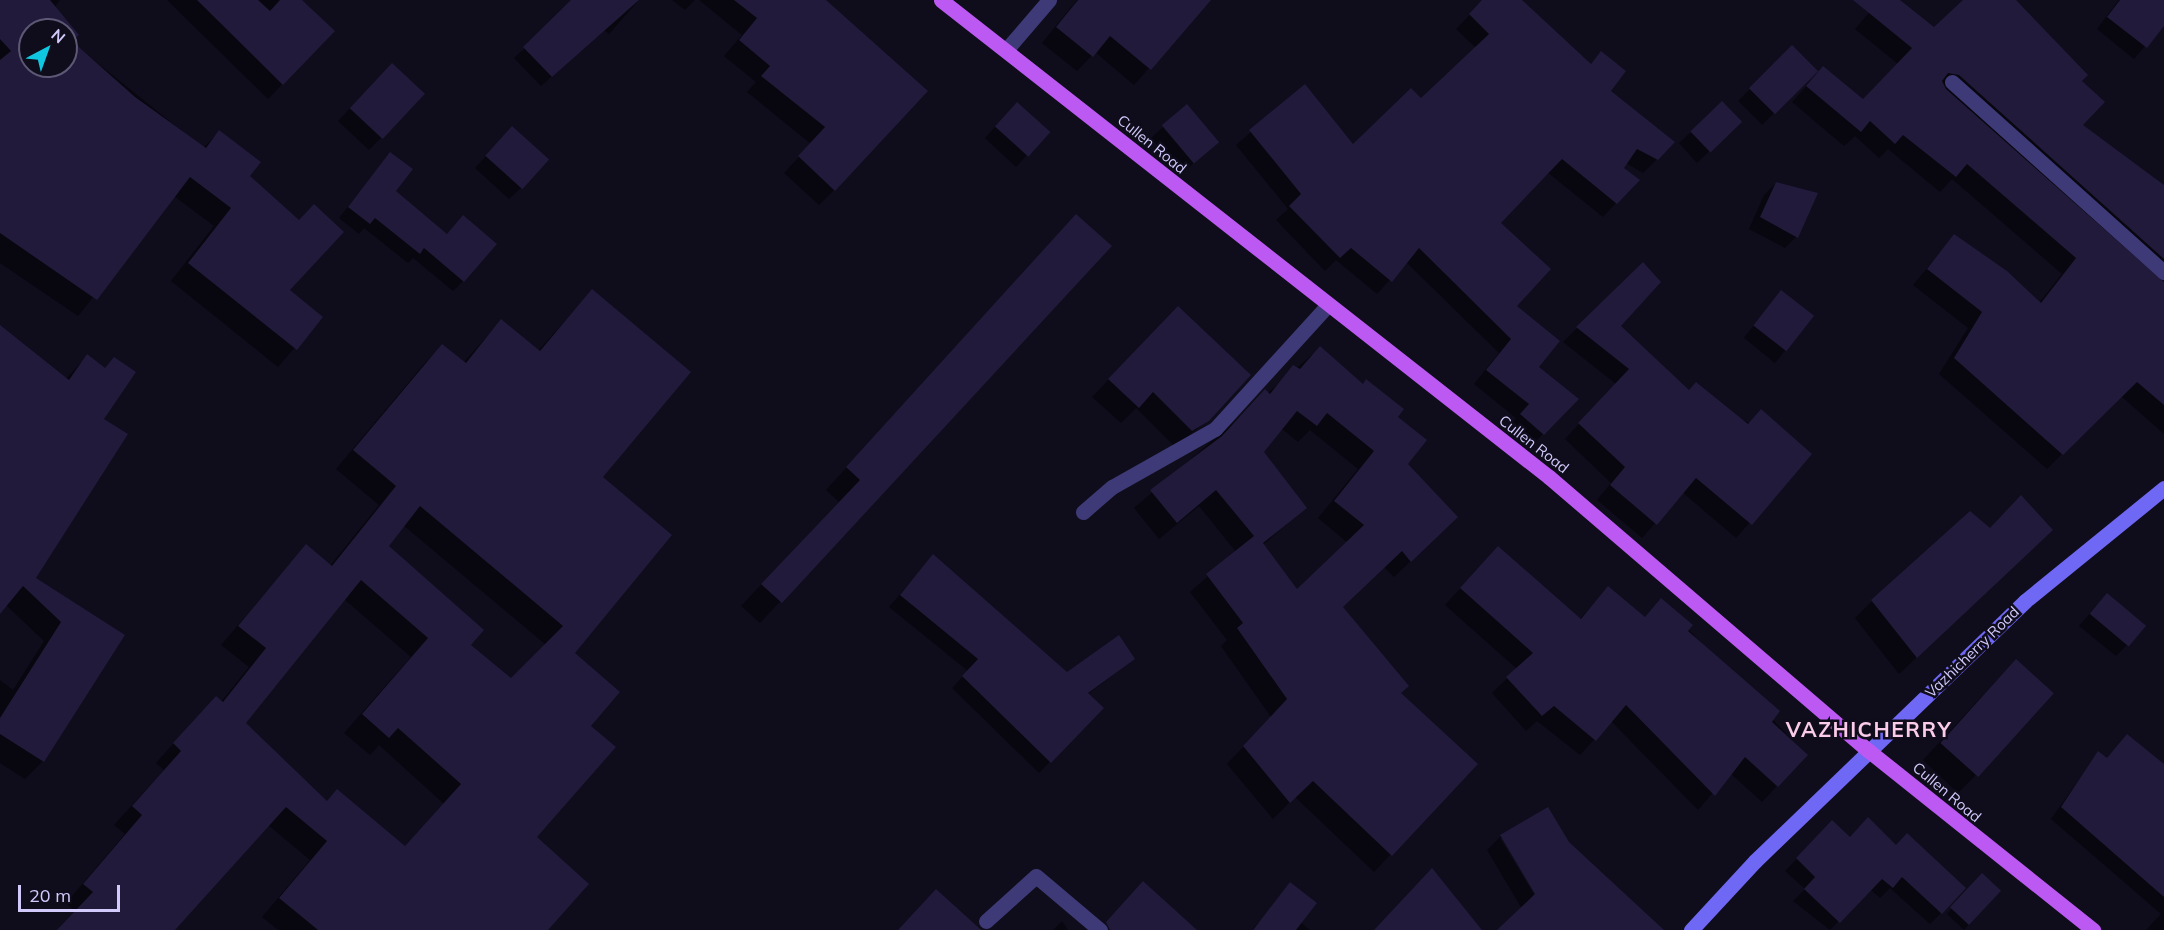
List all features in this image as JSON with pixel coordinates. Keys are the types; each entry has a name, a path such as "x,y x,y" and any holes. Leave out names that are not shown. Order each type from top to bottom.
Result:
{"main road":[{"name":"Cullen Road","path":"941,0 1327,306 1549,477 1869,751 2093,930"},
{"name":"Vazhicherry Road","path":"1691,930 1869,751 2025,601 2164,488"}],"street":[{"path":"1006,50 1049,0"},
{"path":"1952,82 2164,272"},
{"path":"1083,512 1112,487 1215,429 1327,306"},
{"path":"986,921 1036,876 1100,930"}],"building":[{"path":"0,0 50,0 65,18 18,18 18,78 78,78 78,46 135,97 206,148 219,130 261,162 250,176 299,220 314,204 344,232 290,290 323,317 297,350 188,263 231,208 190,177 97,300 0,233 0,60 11,51 0,39"},
{"path":"197,0 258,0 270,11 280,0 302,0 335,31 283,85"},
{"path":"571,0 639,0 552,77 523,47"},
{"path":"734,0 826,0 928,91 835,191 798,156 825,127 761,76 770,66 739,40 757,18"},
{"path":"1078,0 1211,0 1151,70 1110,36 1093,57 1056,27"},
{"path":"1482,0 1522,0 1591,64 1601,51 1626,71 1611,91 1675,142 1658,160 1637,149 1624,168 1640,180 1617,204 1562,159 1501,223 1551,269 1517,306 1560,341 1539,367 1579,399 1544,435 1520,414 1529,404 1486,370 1511,339 1419,248 1392,282 1351,248 1340,258 1289,206 1301,194 1249,130 1305,84 1353,144 1411,88 1421,98 1489,34 1469,14"},
{"path":"1853,0 1900,0 1934,27 1963,0 2016,0 2088,75 2082,81 2105,102 2083,125 2164,185 2164,259 1959,75 1948,73 1942,81 1946,89 2164,282 2164,405 2137,382 2063,455 1954,358 1982,312 1927,269 1954,234 2007,271 2041,303 2076,258 1967,164 1956,177 1903,135 1895,144 1870,121 1861,132 1806,86 1823,66 1863,99 1912,48"},
{"path":"2120,0 2164,0 2164,26 2147,48 2107,17"},
{"path":"1792,45 1818,71 1775,114 1749,88"},
{"path":"392,63 425,94 383,139 350,108"},
{"path":"1722,101 1742,122 1710,152 1690,132"},
{"path":"1017,102 1050,132 1028,157 995,127"},
{"path":"1187,104 1219,142 1194,164 1162,125"},
{"path":"512,126 549,159 522,189 485,156"},
{"path":"390,152 413,169 396,191 447,234 463,215 497,244 464,282 424,248 420,254 375,218 370,224 348,207"},
{"path":"1776,182 1818,193 1798,238 1760,217"},
{"path":"1076,214 1112,246 782,603 761,584 860,480 846,467"},
{"path":"1643,262 1661,282 1621,326 1689,390 1696,382 1748,424 1761,409 1812,454 1752,525 1696,478 1657,525 1610,485 1625,467 1578,423 1629,369 1576,327"},
{"path":"592,289 691,372 603,477 672,535 575,653 620,692 591,726 616,747 537,837 589,884 548,930 318,930 279,898 327,841 286,807 175,930 57,930 93,892 83,884 142,815 132,806 181,751 173,743 216,696 223,702 266,648 238,626 306,544 332,566 396,486 353,450 442,344 466,363 501,319 540,351","holes":["420,506 563,626 511,678 471,645 484,630 389,546","361,580 428,638 362,714 389,738 398,728 461,784 405,846 337,789 327,801 246,723"]},
{"path":"1781,290 1814,316 1786,351 1753,325"},
{"path":"1178,306 1251,375 1209,421 1192,431 1153,392 1139,408 1108,379"},
{"path":"0,325 69,380 87,354 105,368 114,357 136,372 104,419 128,434 36,578 125,635 44,762 0,734 0,718 61,622 23,586 0,614"},
{"path":"1320,346 1363,384 1366,379 1404,409 1398,417 1427,440 1408,464 1458,517 1411,562 1402,551 1343,607 1409,686 1401,693 1478,764 1392,856 1313,781 1290,803 1243,746 1287,699 1237,628 1243,623 1206,574 1254,536 1216,490 1177,523 1150,490 1222,436 1265,389 1270,394 1293,365 1300,369","holes":["1297,411 1317,426 1327,413 1374,451 1334,501 1364,525 1297,589 1263,543 1307,508 1264,452"]},
{"path":"2021,495 2053,530 1917,658 1871,600 1970,511 1990,528"},
{"path":"1498,546 1581,619 1608,586 1645,617 1661,598 1693,625 1688,631 1780,711 1772,722 1808,755 1778,787 1745,757 1715,796 1626,705 1596,741 1554,706 1542,716 1506,677 1533,653 1460,588"},
{"path":"933,554 1067,672 1119,635 1135,659 1088,693 1104,708 1051,763 962,676 978,659 900,595"},
{"path":"2107,593 2146,626 2129,646 2090,614"},
{"path":"2016,659 2054,693 1978,777 1940,743"},
{"path":"2127,734 2164,764 2164,897 2061,807 2098,751 2107,758"},
{"path":"1548,807 1569,842 1664,930 1497,930 1535,894 1500,835"},
{"path":"1868,817 1896,845 1907,833 1966,888 1942,914 1902,877 1893,888 1882,879 1840,923 1804,889 1815,877 1796,858 1832,820 1850,837"},
{"path":"1432,868 1482,930 1374,930"},
{"path":"1982,873 2001,891 1969,925 1950,907"},
{"path":"1143,881 1197,930 1110,930 1106,922"},
{"path":"1290,882 1317,903 1296,930 1253,930"},
{"path":"936,889 979,928 982,930 898,930"}],"district":[{"name":"VAZHICHERRY","path":"1869,729"}]}
